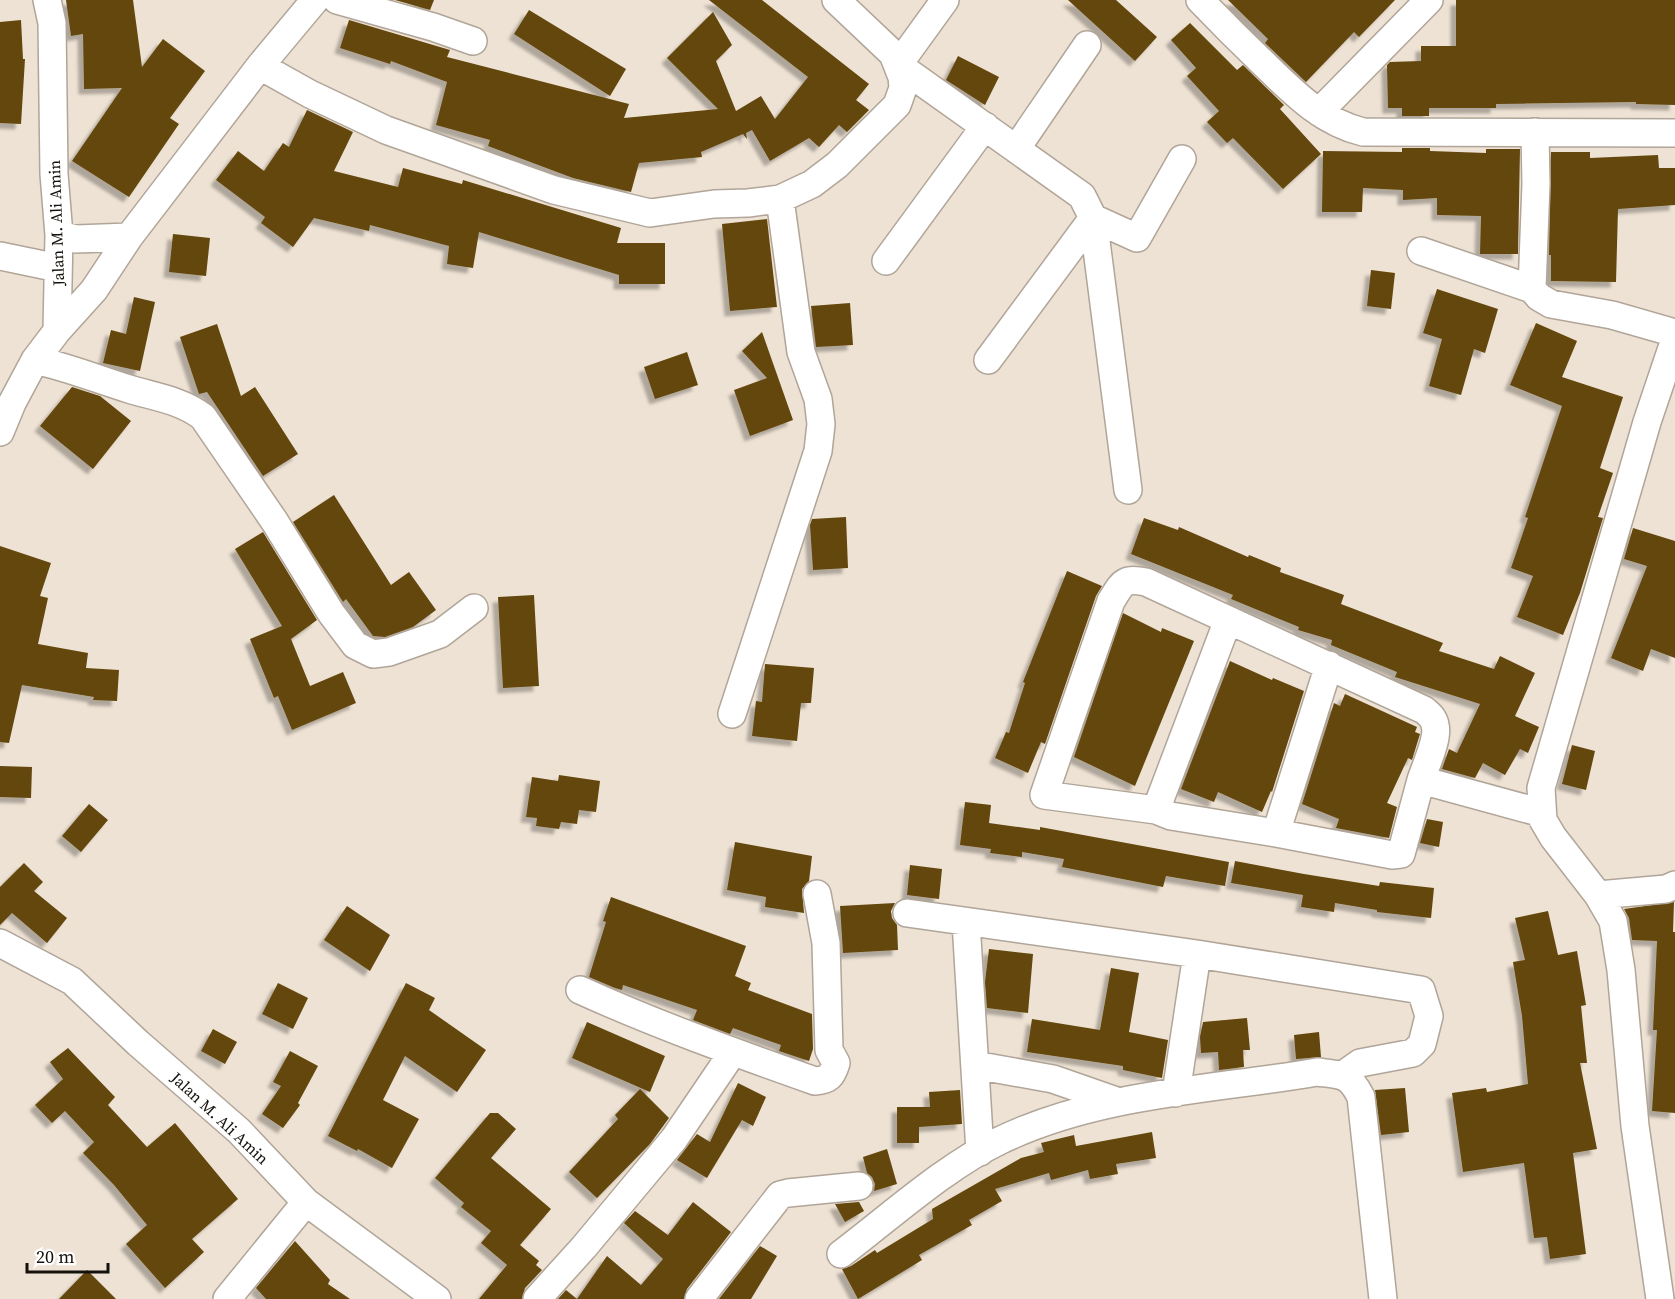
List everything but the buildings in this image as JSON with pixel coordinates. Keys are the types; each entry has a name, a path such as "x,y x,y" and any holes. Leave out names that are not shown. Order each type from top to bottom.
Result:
{"street":[{"name":"Jalan M. Ali Amin","path":"47,0 52,22 54,174 58,235 57,331"},
{"path":"0,432 35,360 57,331 94,290 129,237 260,66 315,0"},
{"path":"337,0 433,27 473,41"},
{"path":"260,66 310,94 386,130 554,190 650,213 714,204 748,203 780,199 812,184 837,165 897,105 903,88 902,77 893,54 836,0"},
{"path":"898,65 945,0"},
{"path":"1200,0 1297,95 1319,112 1346,128 1363,132 1675,134"},
{"path":"1319,112 1429,0"},
{"path":"1016,149 1087,45"},
{"path":"898,65 1082,196 1093,218 1128,490"},
{"path":"886,261 985,126"},
{"path":"1532,289 1536,184 1534,132"},
{"path":"1093,218 1137,238 1182,159"},
{"path":"732,714 818,451 821,424 818,399 801,352 780,199"},
{"path":"988,360 1093,218"},
{"path":"58,235 76,239 129,237"},
{"path":"1421,251 1532,289 1539,297 1551,304 1612,315 1675,333"},
{"path":"0,256 58,268"},
{"path":"1660,1299 1635,1126 1621,970 1613,921 1598,895 1553,837 1542,813 1541,788 1647,422 1675,339"},
{"path":"35,360 158,396 191,408 202,417 275,522 331,613 355,645 373,654 389,652 440,634 474,608"},
{"path":"1131,579 1146,582 1329,665 1424,710 1436,727 1435,738 1420,780 1401,854 1392,855 1172,816 1156,810 1044,795 1111,601 1123,582 1131,579"},
{"path":"1156,810 1228,620"},
{"path":"1276,833 1329,665"},
{"path":"1420,780 1542,813"},
{"path":"1598,895 1666,889 1675,885"},
{"path":"580,990 621,1009 733,1053 815,1081 825,1080 832,1075 836,1063 829,1050 826,943 817,894"},
{"path":"907,913 1197,954 1420,990 1429,1016 1422,1044 1413,1053 1360,1063 1343,1075"},
{"path":"966,922 980,1152"},
{"name":"Jalan M. Ali Amin","path":"0,942 72,981 138,1043 239,1131 306,1202 437,1299"},
{"path":"1176,1093 1197,954"},
{"path":"537,1299 584,1247 674,1139 733,1053"},
{"path":"975,1065 1053,1078 1119,1102"},
{"path":"841,1254 953,1168 1000,1140 1027,1129 1078,1112 1119,1102 1317,1072 1343,1075 1354,1083 1361,1097 1383,1299"},
{"path":"699,1299 780,1195 859,1186"},
{"path":"227,1299 306,1202"}]}
